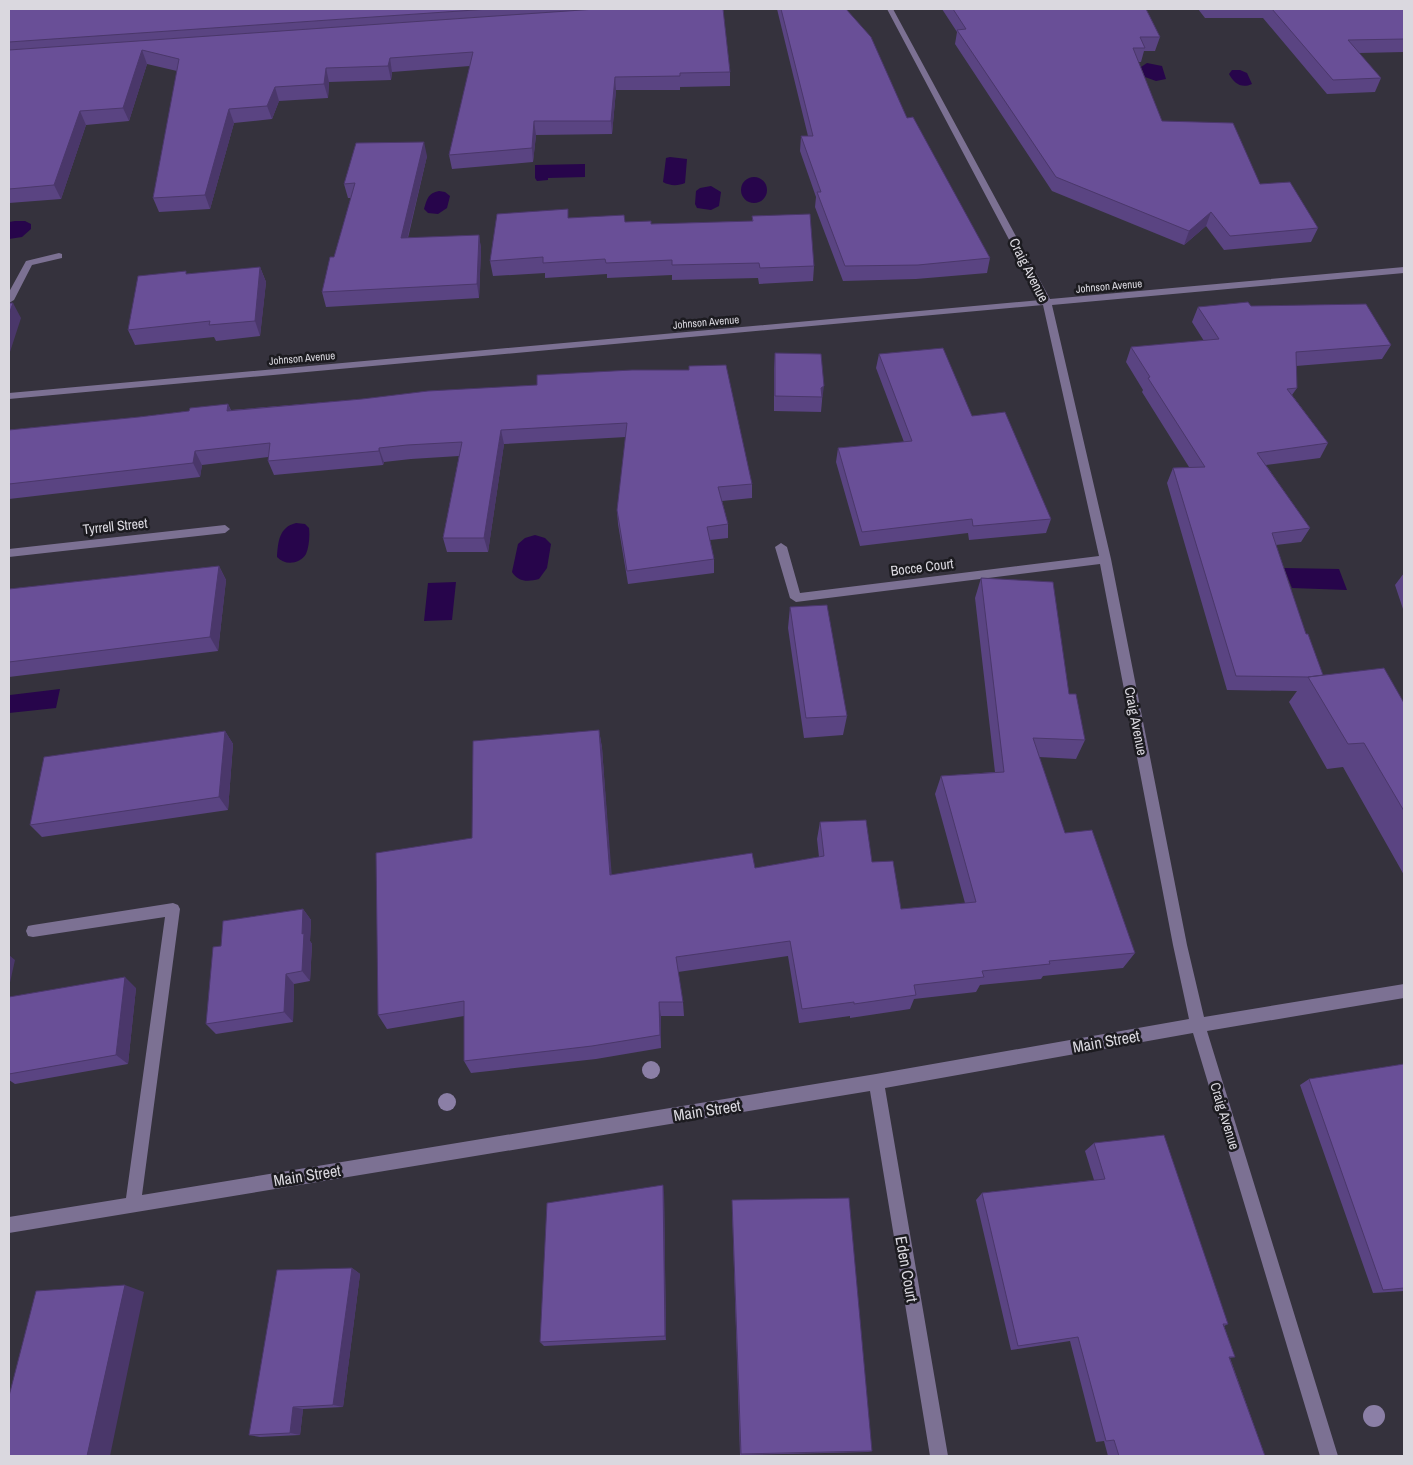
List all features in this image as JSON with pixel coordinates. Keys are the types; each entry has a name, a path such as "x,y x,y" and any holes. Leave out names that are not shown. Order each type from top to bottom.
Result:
{"street":[{"name":"Craig Avenue","path":"890,9 1047,303 1105,560 1180,945 1198,1025 1329,1456"},
{"path":"9,300 29,262 59,256"},
{"name":"Johnson Avenue","path":"9,396 1404,270"},
{"name":"Tyrrell Street","path":"9,553 225,530"},
{"name":"Bocce Court","path":"781,547 796,598 1105,560"},
{"path":"33,931 173,909 133,1205"},
{"name":"Main Street","path":"9,1225 876,1082 1404,991"},
{"name":"Eden Court","path":"876,1082 939,1456"}],"shaded area":[{"path":"1147,63 1162,66 1166,79 1156,81 1145,77 1141,67"},
{"path":"1232,70 1240,70 1247,73 1252,84 1244,86 1233,80 1229,74"},
{"path":"666,158 687,159 685,183 674,185 663,182"},
{"path":"585,164 585,177 548,178 548,180 537,181 535,178 535,165"},
{"path":"754,177 763,181 767,190 763,199 754,203 745,199 741,190 745,181"},
{"path":"711,186 721,192 719,206 711,210 697,208 695,204 696,191 700,188"},
{"path":"445,192 450,196 447,208 438,214 428,213 424,209 427,199 432,193"},
{"path":"25,221 31,224 31,229 22,237 9,239 9,222"},
{"path":"296,523 305,524 309,528 307,551 296,562 284,562 277,557 280,536 286,528"},
{"path":"535,535 545,538 551,544 547,568 539,579 531,581 517,578 512,572 518,544 525,538"},
{"path":"1284,568 1339,569 1347,590 1292,588"},
{"path":"456,582 452,620 424,621 428,583"},
{"path":"60,689 56,708 9,713 10,695"}],"building":[{"path":"9,9 489,9 9,42"},
{"path":"596,9 723,9 730,72 680,73 680,76 615,77 611,121 534,121 532,148 449,155 473,52 390,58 388,66 326,68 324,84 275,87 267,106 229,109 205,195 153,198 179,59 142,50 123,108 80,111 54,185 9,189 9,50"},
{"path":"781,9 846,9 871,37 907,118 913,117 990,258 918,265 845,266 817,192 821,192 801,136 813,136"},
{"path":"953,9 1146,9 1160,37 1140,37 1145,48 1133,48 1162,121 1233,123 1260,184 1290,182 1318,228 1230,236 1211,212 1189,231 1056,177 957,30 966,29"},
{"path":"1272,9 1404,9 1404,39 1348,40 1381,78 1333,80"},
{"path":"424,142 401,238 479,235 477,284 322,292 330,257 334,257 355,183 344,184 356,143"},
{"path":"568,209 568,218 624,215 625,222 651,221 651,224 753,221 752,216 810,214 814,266 760,268 759,263 672,265 672,260 606,263 605,259 543,263 543,257 490,261 497,214"},
{"path":"260,267 255,321 209,325 210,321 128,330 138,276 186,271 186,274"},
{"path":"1248,302 1251,306 1366,304 1391,345 1296,352 1297,388 1287,389 1328,443 1257,453 1310,528 1272,533 1306,634 1308,634 1323,675 1308,677 1236,676 1173,468 1205,467 1148,378 1150,377 1131,347 1219,339 1198,307"},
{"path":"9,303 13,303 9,314"},
{"path":"943,348 972,416 1005,412 1051,519 973,526 972,519 862,532 838,448 912,441 879,354"},
{"path":"775,353 821,354 824,386 821,388 822,397 775,396"},
{"path":"726,365 752,484 718,487 728,524 707,527 714,559 627,571 617,510 627,423 501,430 484,538 443,538 462,442 407,445 379,448 379,451 268,461 270,443 195,451 193,463 9,484 9,430 139,417 189,411 190,408 228,404 227,411 428,391 537,385 537,375 632,370 689,370 689,366"},
{"path":"219,566 210,637 9,662 9,589"},
{"path":"981,578 1053,582 1069,694 1076,694 1085,740 1033,738 1065,833 1092,830 1135,953 1049,961 1050,964 982,971 984,977 914,985 916,995 802,1009 790,941 676,957 683,1002 659,1002 660,1035 592,1046 464,1061 464,1001 378,1015 376,853 472,838 473,741 599,730 610,875 752,853 755,868 824,856 820,822 866,820 872,862 893,861 901,909 976,902 941,776 1004,772"},
{"path":"827,605 847,716 806,718 790,607"},
{"path":"1384,668 1404,703 1404,811 1364,743 1348,744 1308,677"},
{"path":"225,731 219,797 30,825 44,757"},
{"path":"303,909 302,971 286,974 284,1012 206,1024 213,947 221,946 223,921"},
{"path":"125,977 116,1055 9,1074 9,997"},
{"path":"1404,1064 1404,1288 1383,1290 1309,1079"},
{"path":"1164,1135 1228,1324 1223,1324 1235,1357 1229,1357 1265,1456 1119,1456 1114,1440 1106,1441 1078,1337 1018,1346 982,1193 1105,1179 1094,1143"},
{"path":"663,1185 665,1336 540,1342 547,1203"},
{"path":"849,1198 872,1451 741,1454 732,1200"},
{"path":"352,1268 333,1405 293,1407 290,1433 249,1435 277,1270"},
{"path":"125,1285 87,1456 9,1456 9,1396 36,1291"}]}
